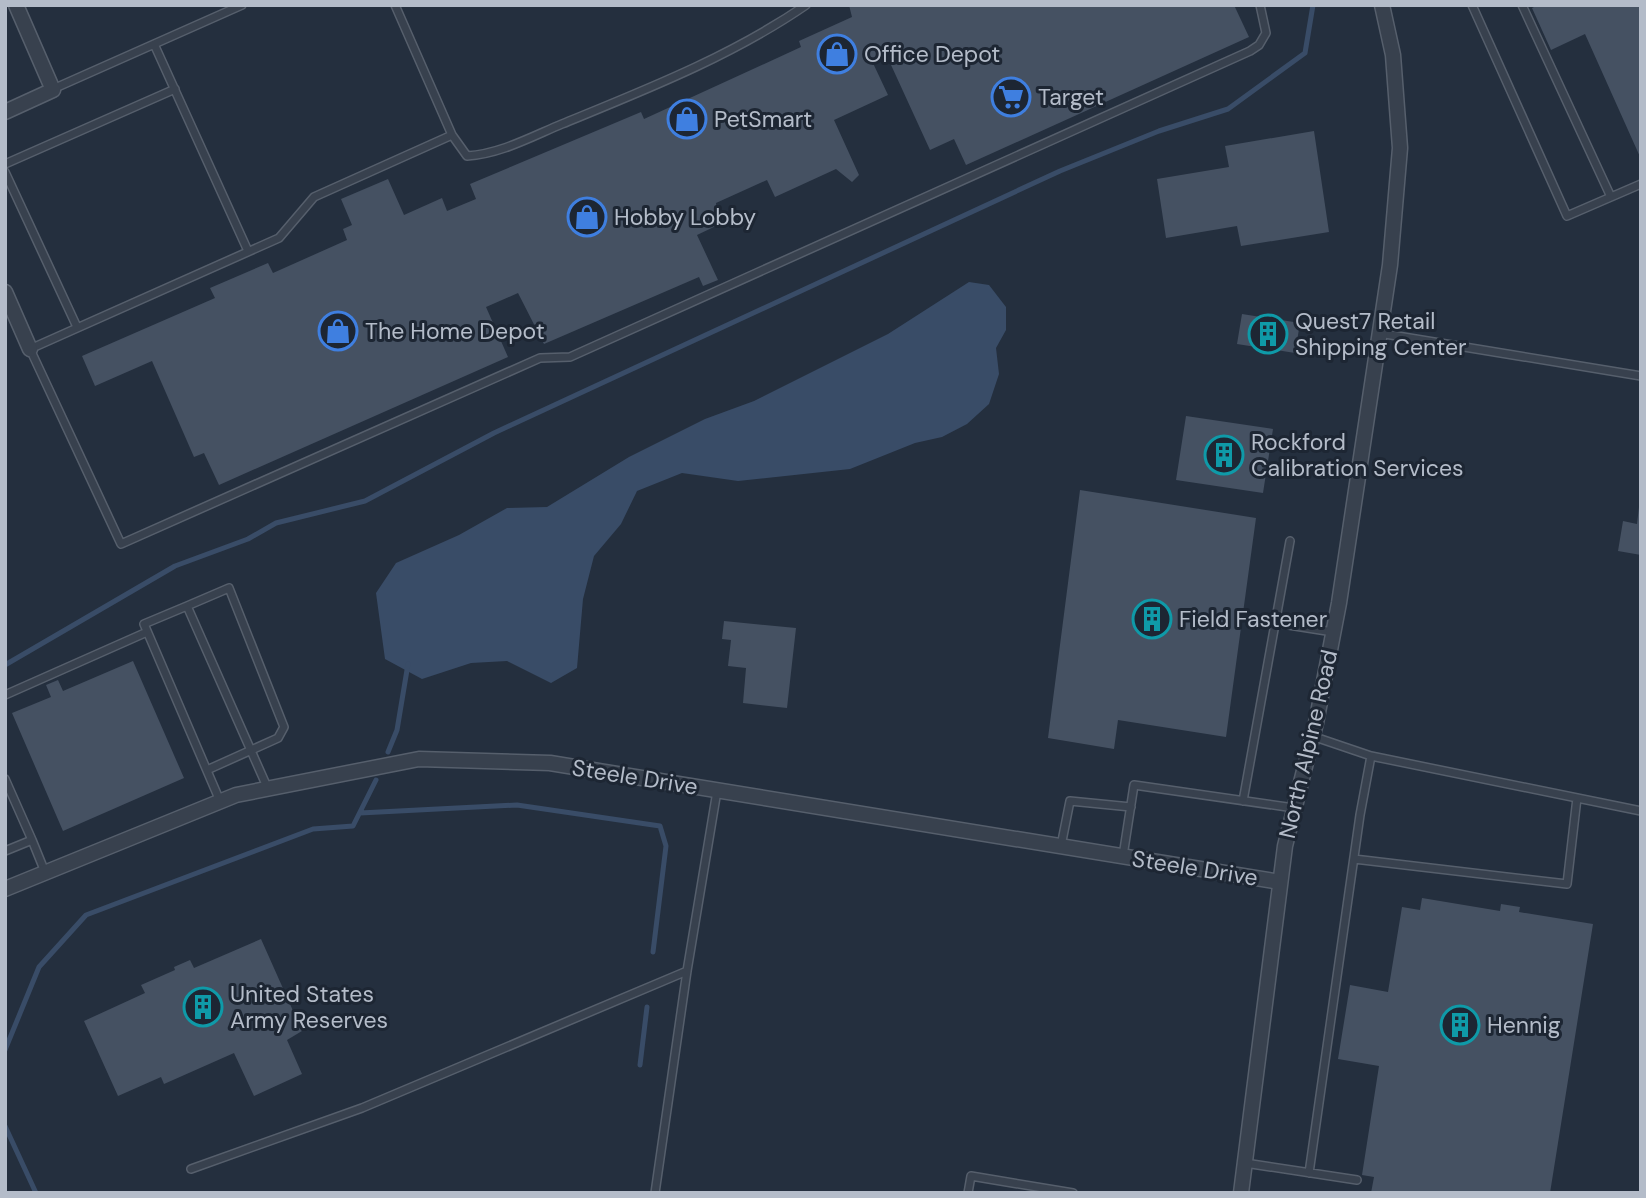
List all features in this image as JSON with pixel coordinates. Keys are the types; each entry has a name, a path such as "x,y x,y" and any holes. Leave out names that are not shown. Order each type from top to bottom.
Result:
{"street":[{"path":"5,112 52,90 16,5"},
{"name":"North Alpine Road","path":"1241,1193 1280,882 1333,632 1390,265 1400,148 1392,55 1382,5"},
{"path":"5,292 30,348"},
{"name":"Steele Drive","path":"5,889 220,801 419,759 550,763 1280,882"}],"lane":[{"path":"52,90 242,5"},
{"path":"395,5 452,135 467,156 485,155 740,45 806,5"},
{"path":"452,135 314,197 279,238 30,348 121,544 540,358 570,357 1250,51 1259,45 1266,33 1260,5"},
{"path":"1472,5 1567,216 1641,184"},
{"path":"1522,5 1611,197"},
{"path":"155,44 248,251"},
{"path":"5,164 174,89"},
{"path":"5,172 77,327"},
{"path":"1378,332 1641,376"},
{"path":"1243,801 1290,541"},
{"path":"206,770 278,738 285,727 229,588 144,624 206,770 220,801"},
{"path":"187,606 268,789"},
{"path":"1276,623 1333,632"},
{"path":"5,695 147,632"},
{"path":"1312,736 1371,757 1641,811"},
{"path":"1310,1173 1371,757"},
{"path":"5,779 45,872"},
{"path":"1123,856 1134,785 1294,808"},
{"path":"655,1193 687,971 717,790"},
{"path":"1354,859 1567,884 1577,798"},
{"path":"1061,846 1070,801 1131,807"},
{"path":"5,851 32,840"},
{"path":"191,1169 362,1108 687,971"},
{"path":"1245,1163 1357,1180"},
{"path":"968,1193 971,1177 1073,1193"}],"water":[{"path":"969,282 989,285 1006,307 1006,330 996,348 999,374 989,404 967,424 942,437 915,443 850,469 738,481 682,473 637,491 621,524 594,556 583,599 577,668 551,683 507,661 471,663 422,679 385,659 376,593 396,563 459,535 507,508 547,507 629,457 705,419 754,401 888,334"}],"building":[{"path":"849,5 1234,5 1249,37 966,165 954,139 930,150 886,54 872,61 888,95 834,120 859,175 852,182 836,169 775,197 767,180 716,203 718,225 697,235 718,280 703,286 699,277 544,344 518,293 486,307 508,357 219,485 204,453 194,457 152,361 95,386 82,356 215,298 210,288 268,263 273,273 347,240 343,229 352,225 341,199 388,179 404,215 442,198 447,211 476,199 470,184 641,112 644,119 801,47 799,41 852,17"},
{"path":"1538,5 1641,5 1641,159 1585,34 1551,50 1532,8"},
{"path":"1314,131 1329,232 1241,246 1237,226 1166,238 1157,179 1229,167 1225,146"},
{"name":"Quest7 Retail Shipping Center","path":"1242,314 1300,323 1295,353 1237,344"},
{"name":"Rockford Calibration Services","path":"1186,416 1273,429 1263,493 1176,480"},
{"name":"Field Fastener","path":"1080,490 1256,518 1226,737 1118,720 1114,749 1048,738"},
{"path":"1639,507 1641,555 1618,551 1623,521 1637,524"},
{"path":"724,621 796,628 787,708 743,703 746,668 728,666 731,640 722,639"},
{"path":"133,661 184,778 63,831 12,713 51,697 46,685 58,680 63,691"},
{"name":"Hennig","path":"1422,898 1500,911 1501,904 1520,907 1519,912 1593,924 1550,1193 1371,1193 1374,1177 1362,1175 1379,1066 1338,1059 1350,985 1388,992 1402,907 1420,910"},
{"name":"United States Army Reserves","path":"261,939 302,1031 287,1040 302,1074 254,1096 234,1053 164,1084 161,1077 118,1096 84,1021 145,993 141,985 175,970 174,967 190,960 194,968"}],"waterway":[{"path":"5,665 175,566 248,539 276,523 365,501 494,433 1060,171 1159,131 1228,109 1305,53 1313,5"},
{"path":"388,752 397,730 408,664"},
{"path":"5,1050 39,967 86,915 313,829 353,826 376,780"},
{"path":"360,813 517,805 660,826 666,846 653,952"},
{"path":"640,1065 647,1007"},
{"path":"5,1126 36,1193"}],"place":[{"name":"Office Depot","path":"837,54"},
{"name":"Target","path":"1011,97"},
{"name":"PetSmart","path":"687,119"},
{"name":"Hobby Lobby","path":"587,217"},
{"name":"The Home Depot","path":"338,331"},
{"name":"Quest7 Retail Shipping Center","path":"1268,334"},
{"name":"Rockford Calibration Services","path":"1224,455"},
{"name":"Field Fastener","path":"1152,619"},
{"name":"United States Army Reserves","path":"203,1007"},
{"name":"Hennig","path":"1460,1025"}]}
